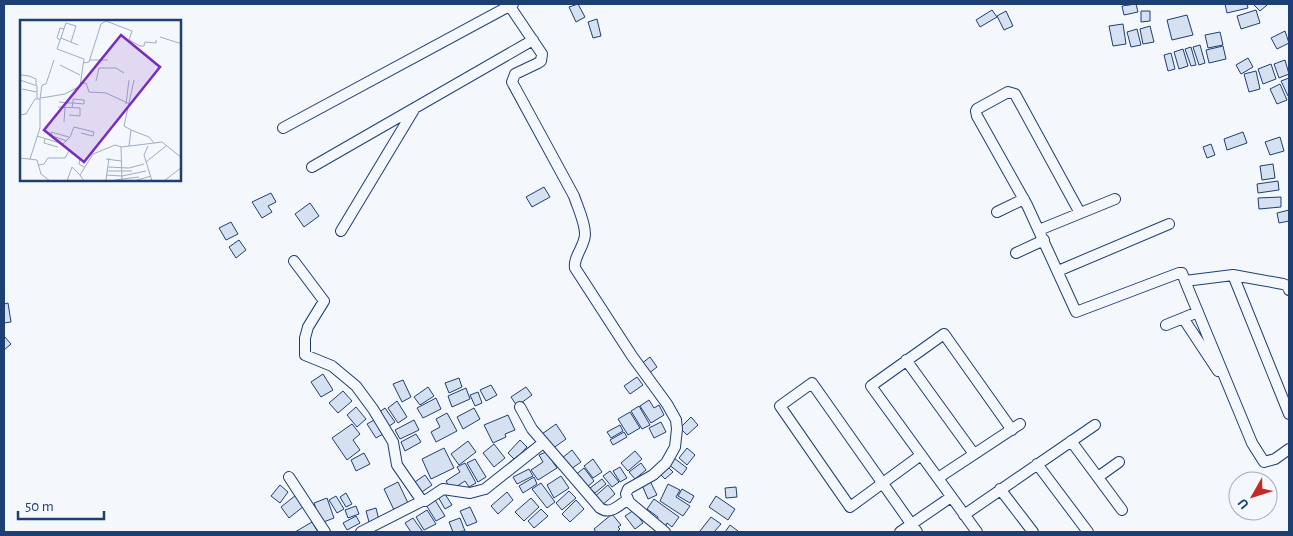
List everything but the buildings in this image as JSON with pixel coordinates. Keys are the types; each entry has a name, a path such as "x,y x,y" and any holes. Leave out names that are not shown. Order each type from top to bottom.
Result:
{"street":[{"path":"283,128 511,5 542,54 541,61 515,74 512,82 574,196 581,215 585,236 575,262 575,268 676,420 675,447 666,463 653,475 628,489 626,494 627,500 665,532"},
{"path":"312,167 533,40"},
{"path":"1080,213 1015,94 1008,92 977,109 976,114 1024,199 1076,312 1173,274 1182,273 1252,444 1264,462 1275,459 1289,448"},
{"path":"341,231 415,108"},
{"path":"997,212 1024,199"},
{"path":"1039,230 1115,199"},
{"path":"1058,271 1169,224"},
{"path":"1016,253 1044,240"},
{"path":"294,261 324,301 308,327 305,338 305,355 332,366 356,386 373,409 393,442 397,464 422,501"},
{"path":"1185,281 1233,275 1283,284 1288,286 1289,290"},
{"path":"1233,275 1289,414"},
{"path":"1166,325 1198,312"},
{"path":"1183,318 1231,390"},
{"path":"938,478 1016,427 944,334 871,386 977,532"},
{"path":"906,360 974,454"},
{"path":"914,528 882,483 812,383 780,406 850,507 882,483 921,456"},
{"path":"520,407 543,443 602,510 610,511 627,500"},
{"path":"964,515 1094,426"},
{"path":"1071,441 1122,510"},
{"path":"361,532 427,500 443,489 470,493 485,489 543,443"},
{"path":"1098,478 1119,462"},
{"path":"1037,464 1088,532"},
{"path":"289,477 325,532"},
{"path":"1000,490 1032,532"},
{"path":"900,532 914,528 951,497"}]}
